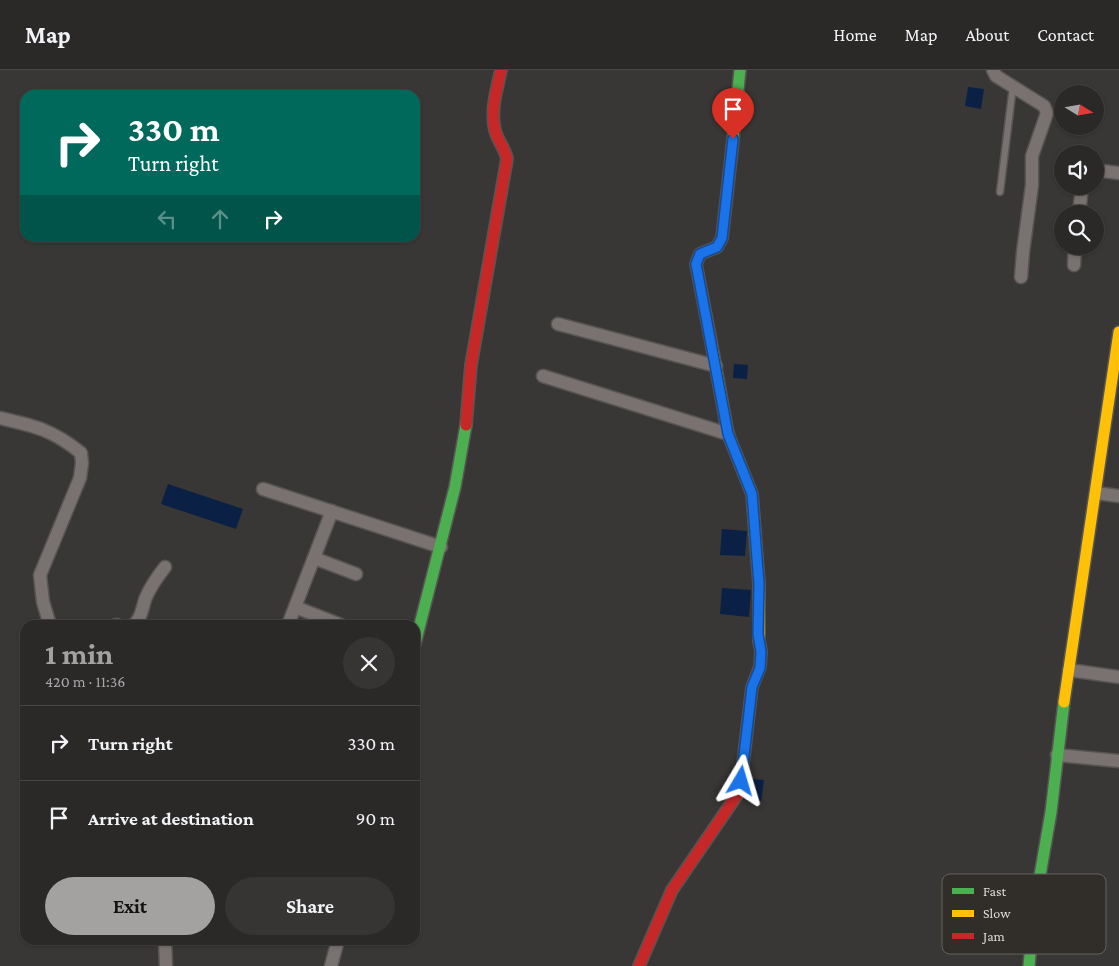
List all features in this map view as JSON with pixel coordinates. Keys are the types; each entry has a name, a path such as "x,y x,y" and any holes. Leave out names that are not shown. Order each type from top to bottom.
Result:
{"street":[{"path":"420,625 456,487 466,428 471,365 507,159 506,150 495,131 494,120 501,70"},
{"path":"639,966 672,890 737,795 741,781 752,687 760,668 761,652 758,634 759,584 752,494 728,434 696,264 700,254 717,247 722,238 740,70"},
{"path":"992,70 996,76 1044,106 1047,113 1032,160 1032,185 1022,252 1021,278"},
{"path":"1104,171 1119,173"},
{"path":"1074,265 1075,255"},
{"path":"558,324 716,366"},
{"path":"1040,874 1051,812 1057,754 1119,332"},
{"path":"543,376 728,434"},
{"path":"0,418 49,431 68,442 81,453 80,478 40,575 43,602 48,620"},
{"path":"263,489 441,547"},
{"path":"1096,494 1119,496"},
{"path":"290,620 332,511"},
{"path":"314,558 356,574"},
{"path":"139,620 150,589 165,567"},
{"path":"295,607 328,620"},
{"path":"1069,670 1119,677"},
{"path":"1057,754 1119,761"},
{"path":"165,945 166,966"},
{"path":"331,966 337,945"}],"lane":[{"path":"1000,192 1013,86"}],"water":[{"path":"968,87 984,89 981,109 965,106"},
{"path":"734,364 748,365 747,379 733,378"},
{"path":"168,484 243,509 236,529 161,504"},
{"path":"722,529 747,531 745,556 720,555"},
{"path":"722,588 751,590 749,617 720,614"},
{"path":"743,778 764,780 761,801 741,799"}],"traffic: fast":[{"path":"732,149 740,70"},
{"path":"420,624 455,487 466,425"},
{"path":"1040,874 1051,812 1064,702"},
{"path":"1029,966 1030,954"}],"traffic: slow":[{"path":"1064,702 1119,332"},
{"path":"712,347 728,434 752,494 759,584 759,640"}],"traffic: jam":[{"path":"466,425 471,365 507,159 496,134 493,115 501,70"},
{"path":"712,347 696,264 700,254 717,247 722,238 732,149"},
{"path":"639,966 672,890 737,795 741,781 752,687 760,667 761,652 759,640"}],"route":[{"path":"733,139 722,238 717,247 700,254 696,264 728,434 752,494 759,584 758,634 761,652 760,668 752,687 741,781"}]}
